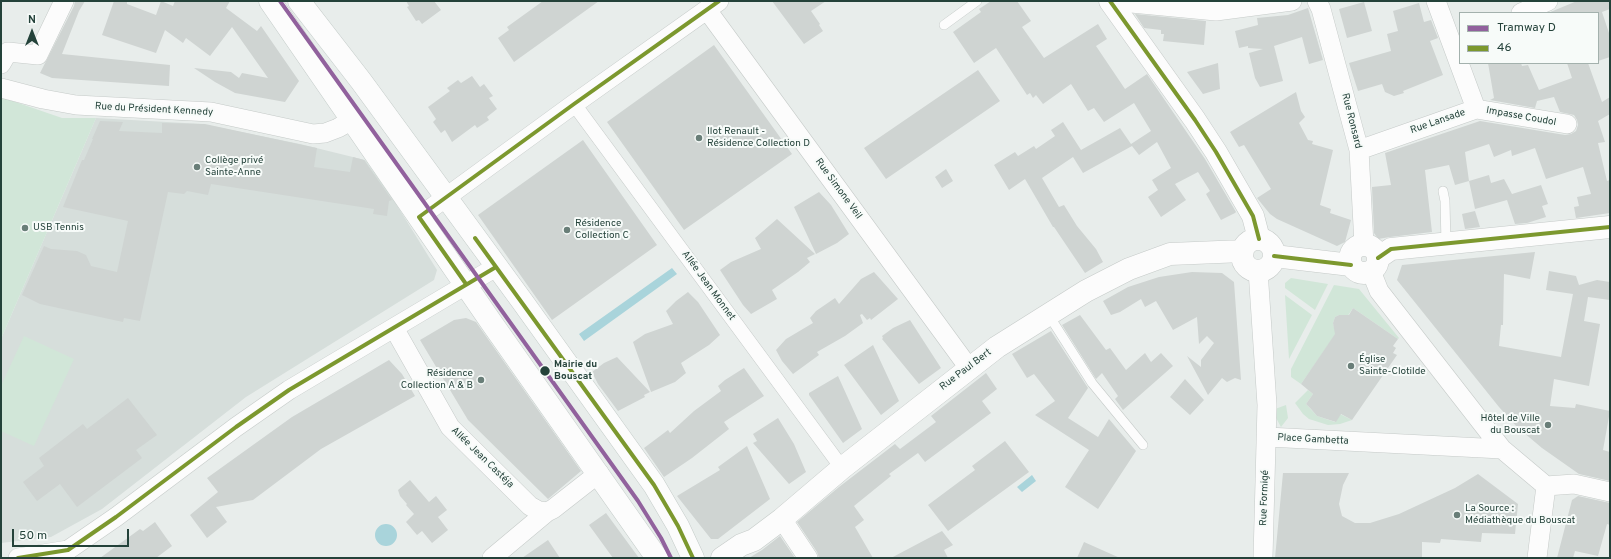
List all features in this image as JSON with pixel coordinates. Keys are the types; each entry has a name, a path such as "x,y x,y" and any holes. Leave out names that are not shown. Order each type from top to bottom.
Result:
{"main road":[{"path":"270,1 492,322 658,558"},
{"path":"298,1 361,81 654,485 678,526 693,558"},
{"path":"1110,1 1195,120 1216,152 1253,216 1251,245 1243,256 1246,264 1249,268 1258,270 1267,268 1274,256 1272,246 1268,243 1251,245"},
{"path":"1274,256 1366,260 1391,249 1610,227"},
{"name":"Rue Paul Bert","path":"722,558 741,545 754,540 782,519 842,468 969,368 1002,344 1086,291 1129,269 1170,254 1251,245"}],"street":[{"path":"1,64 8,52 38,55 64,1"},
{"path":"1110,1 1216,10 1292,1"},
{"name":"Rue Ronsard","path":"1317,1 1322,10 1359,150 1366,260"},
{"name":"Rue Lansade","path":"1436,1 1456,43 1459,53"},
{"path":"1523,12 1548,1"},
{"path":"420,217 574,104 713,5"},
{"name":"Rue Simone Veil","path":"713,5 969,368"},
{"name":"Rue Lansade","path":"1359,150 1476,109 1462,64"},
{"name":"Rue du Président Kennedy","path":"1,88 76,106 211,112 313,134 325,133 352,120"},
{"name":"Allée Jean Monnet","path":"574,104 842,468"},
{"name":"Impasse Coudol","path":"1476,109 1567,124"},
{"path":"1366,260 1379,291 1502,449 1546,486 1574,484 1610,492"},
{"path":"18,558 70,554 116,517 236,427 283,394 496,267"},
{"name":"Place Gambetta","path":"1258,270 1267,405 1267,438 1502,449"},
{"name":"Allée Jean Castéja","path":"394,328 450,427 530,506 539,511 547,512"},
{"name":"Rue Formigé","path":"1263,558 1267,438"},
{"path":"492,558 547,512 553,509 599,473"},
{"path":"1537,558 1546,486"},
{"path":"782,519 808,558"}],"lane":[{"path":"944,25 977,1"},
{"path":"1443,191 1445,201 1446,244"},
{"path":"1048,314 1092,383 1143,445"}],"shaded area":[{"path":"96,118 202,124 300,144 365,160 393,199 437,270 434,280 246,397 102,509 51,537 1,543 1,339"}],"green space":[{"name":"USB Tennis","path":"1,97 62,118 96,118 1,339"},
{"path":"1291,278 1328,284 1315,310 1285,288 1285,283"},
{"path":"1334,285 1359,289 1399,338 1398,339 1353,308 1347,317 1339,315 1335,317 1333,323 1334,327 1338,331 1301,384 1291,377 1291,369"},
{"path":"1285,295 1312,315 1289,359"},
{"path":"24,336 74,359 34,446 1,431 1,386"},
{"path":"1308,390 1313,394 1306,404 1317,416 1335,422 1340,414 1352,420 1340,424 1328,425 1309,419 1303,414 1295,403"},
{"path":"1286,405 1288,418 1281,427 1275,416 1275,409"}],"water":[{"path":"672,268 677,274 584,341 579,334"},
{"path":"1032,475 1036,481 1022,492 1017,487"},
{"path":"386,524 394,527 397,535 394,543 386,546 378,543 375,535 378,527"}],"building":[{"path":"75,1 85,1 79,11 62,54 170,65 169,86 52,78 40,73 74,6"},
{"path":"114,1 127,1 127,4 156,15 161,1 173,6 175,1 230,1 226,8 257,31 261,26 299,81 285,102 235,93 194,68 231,72 239,78 242,73 268,78 232,27 210,56 186,38 183,43 165,30 156,53 102,35"},
{"path":"406,1 434,1 441,10 422,24 419,20 416,21 407,7 409,6"},
{"path":"543,1 599,1 514,62 498,38 509,30 507,27"},
{"path":"772,1 826,1 811,11 823,31 804,44"},
{"path":"991,1 1017,1 1031,21 1022,27 1044,58 1098,24 1107,39 1096,46 1125,89 1147,74 1205,159 1236,212 1221,220 1206,194 1210,191 1198,172 1175,184 1186,200 1161,217 1148,197 1158,190 1152,180 1171,168 1157,142 1139,155 1132,146 1083,173 1073,157 1042,178 1059,207 1064,205 1077,226 1096,249 1103,262 1085,273 1053,227 1025,179 1009,190 994,165 1015,152 1018,156 1034,146 1036,149 1055,136 1051,130 1063,122 1081,150 1120,128 1131,144 1151,131 1134,103 1104,122 1094,108 1088,111 1071,84 1043,104 1036,95 1033,98 1030,93 1027,95 996,48 974,63 953,32 981,12 979,9"},
{"path":"1577,1 1610,1 1610,9 1602,12 1610,36 1610,57 1599,61 1599,12 1550,12"},
{"path":"1364,2 1372,31 1347,38 1339,9"},
{"path":"1419,3 1424,22 1431,20 1438,38 1430,41 1443,75 1394,96 1385,92 1382,84 1358,91 1349,63 1391,51 1387,34 1398,31 1393,11"},
{"path":"1308,8 1323,60 1309,64 1302,37 1274,46 1283,81 1260,87 1255,78 1249,53 1263,49 1248,48 1248,46 1239,48 1235,31 1258,25 1257,18 1288,15"},
{"path":"1135,14 1206,21 1204,45 1163,41 1164,34 1161,34 1161,30 1144,28"},
{"name":"Ilot Renault - Résidence Collection D","path":"714,45 792,154 684,230 607,122"},
{"path":"1218,63 1220,89 1203,94 1187,72"},
{"path":"1488,64 1528,65 1539,90 1572,78 1567,64 1588,64 1602,102 1610,97 1610,114 1598,121 1605,142 1598,143 1607,181 1610,180 1610,213 1576,218 1574,207 1579,206 1577,197 1591,194 1583,167 1546,179 1535,148 1512,156 1511,150 1494,157 1489,144 1465,152 1469,181 1455,185 1449,165 1425,170 1432,232 1378,239 1374,233 1372,187 1391,185 1385,153 1480,121 1565,135 1576,131 1578,125 1574,115 1560,112 1554,97 1537,101 1535,108 1490,100 1494,98"},
{"path":"978,70 1000,101 886,179 864,148"},
{"path":"472,76 480,87 484,84 493,96 489,98 497,109 487,117 489,120 477,128 475,125 452,142 445,130 441,133 433,122 436,119 428,107 450,91 447,88 458,80 461,83"},
{"path":"1296,92 1301,111 1305,117 1299,123 1308,140 1313,141 1312,144 1333,150 1320,205 1331,209 1330,213 1351,220 1345,242 1337,246 1277,219 1270,214 1257,198 1271,189 1244,145 1239,147 1230,132"},
{"path":"100,121 123,122 119,131 162,133 162,123 205,124 317,148 314,167 350,172 353,157 364,160 392,200 389,201 387,216 373,214 374,209 211,184 208,195 187,191 184,194 168,192 140,321 124,318 123,322 40,304 22,295 44,246 51,249 77,251 86,255 91,266 117,272 128,221 63,207"},
{"name":"Résidence Collection C","path":"583,140 657,245 552,320 478,215"},
{"path":"946,169 953,181 942,188 935,177"},
{"path":"1489,175 1491,183 1504,179 1512,194 1541,185 1548,204 1542,206 1546,217 1527,223 1515,224 1507,200 1475,209 1469,181"},
{"path":"819,192 831,205 849,234 837,243 816,254 794,207"},
{"path":"1475,211 1480,227 1465,229 1462,214"},
{"path":"777,219 815,254 807,258 810,262 772,290 777,299 751,314 743,305 720,270 731,262 761,249 755,238"},
{"path":"1535,252 1530,279 1504,274 1503,325 1501,325 1499,346 1561,357 1573,294 1546,290 1549,271 1576,276 1579,285 1597,280 1610,282 1610,300 1588,297 1584,321 1600,324 1589,386 1554,379 1550,406 1575,408 1576,404 1610,411 1603,450 1610,452 1610,481 1579,474 1542,448 1517,427 1499,407 1397,280 1402,265"},
{"path":"874,272 898,299 871,320 870,318 867,320 862,314 860,315 863,323 845,336 817,352 819,355 793,374 782,361 776,350 786,339 813,323 810,318 816,311 835,298 839,304 861,279"},
{"path":"1192,272 1222,273 1234,282 1241,380 1235,378 1227,382 1222,378 1208,395 1187,356 1201,367 1201,360 1214,343 1207,336 1199,344 1197,317 1173,330 1156,301 1145,307 1141,299 1120,312 1111,315 1103,301 1128,287 1159,277"},
{"path":"688,292 698,302 720,335 709,345 681,363 686,373 675,382 651,392 633,342 645,334 673,324 666,311"},
{"name":"Église Sainte-Clotilde","path":"1353,308 1398,339 1393,346 1396,348 1393,353 1397,355 1352,420 1341,414 1336,422 1317,416 1306,404 1313,394 1301,384 1335,334 1333,323 1335,317 1339,315 1349,315"},
{"path":"1080,315 1106,350 1110,348 1126,370 1145,353 1151,362 1161,353 1173,366 1123,410 1115,399 1118,396 1102,373 1096,379 1062,325"},
{"name":"Résidence Collection A & B","path":"466,318 476,322 581,471 548,499 468,420 420,340 454,320"},
{"path":"910,320 941,368 919,384 882,339 882,336 893,328"},
{"path":"1051,331 1088,388 1068,418 1098,437 1109,419 1136,451 1098,509 1065,487 1089,450 1035,415 1055,401 1034,374 1027,378 1012,354"},
{"path":"873,345 899,401 881,415 844,365"},
{"path":"617,357 650,392 644,395 645,397 618,411 598,384 592,372 604,363"},
{"path":"389,360 402,374 415,396 321,449 253,500 216,507 227,522 207,538 190,515 218,492 207,478 292,417"},
{"path":"744,368 764,396 724,422 729,429 692,458 664,477 644,448 668,430 670,433 694,411 721,391 718,386"},
{"path":"986,373 997,389 982,401 991,413 925,462 918,453 889,474 891,476 854,506 864,520 855,527 873,558 819,558 817,552 797,522 839,487 895,444 900,449 936,422 931,416"},
{"path":"838,376 862,429 843,443 809,395 809,393"},
{"path":"1185,379 1204,400 1190,415 1170,397"},
{"path":"128,398 157,435 136,450 142,458 77,507 60,484 37,501 23,482 44,466 39,458 83,424 87,429"},
{"path":"778,418 794,444 806,472 789,484 753,443 757,441 753,434"},
{"path":"1005,441 1029,472 948,531 928,505 975,470 972,466"},
{"path":"747,446 770,499 718,539 711,539 677,496 720,470 718,467"},
{"name":"La Source : Médiathèque du Bouscat","path":"1283,473 1349,473 1343,485 1339,504 1342,516 1355,523 1370,523 1399,514 1455,488 1478,474 1518,504 1515,534 1482,533 1481,542 1441,539 1440,543 1422,542 1422,558 1275,558"},
{"path":"410,480 429,502 436,496 447,510 438,517 448,530 432,543 422,531 417,535 406,522 414,514 400,496 398,490"},
{"path":"1578,496 1610,503 1610,525 1607,524 1598,556 1575,551 1573,558 1557,558 1572,500"},
{"path":"606,513 639,558 613,558 589,525"},
{"path":"155,522 172,546 156,558 100,558 140,529 143,531"},
{"path":"942,531 953,545 944,550 948,558 891,558"},
{"path":"780,536 795,558 749,558 762,550"},
{"path":"548,540 560,558 522,558"},
{"path":"1084,542 1120,558 1077,558"}],"tram line":[{"name":"D","path":"280,1 638,501 661,538 671,558"}],"transit line":[{"name":"46","path":"466,284 419,217 719,1"},
{"name":"46","path":"1110,1 1216,152 1253,216 1259,239"},
{"name":"46","path":"1378,258 1391,249 1610,227"},
{"name":"46","path":"475,238 654,485 678,526 693,558"},
{"name":"46","path":"1274,256 1351,265"},
{"name":"46","path":"18,558 68,550 116,517 236,427 289,390 496,267"}],"place":[{"name":"Ilot Renault - Résidence Collection D","path":"699,138"},
{"name":"Collège privé Sainte-Anne","path":"197,167"},
{"name":"USB Tennis","path":"25,228"},
{"name":"Résidence Collection C","path":"567,230"},
{"name":"Église Sainte-Clotilde","path":"1351,366"},
{"name":"Mairie du Bouscat","path":"545,371"},
{"name":"Résidence Collection A & B","path":"481,380"},
{"name":"Hôtel de Ville du Bouscat","path":"1548,425"},
{"name":"La Source : Médiathèque du Bouscat","path":"1457,515"}]}
